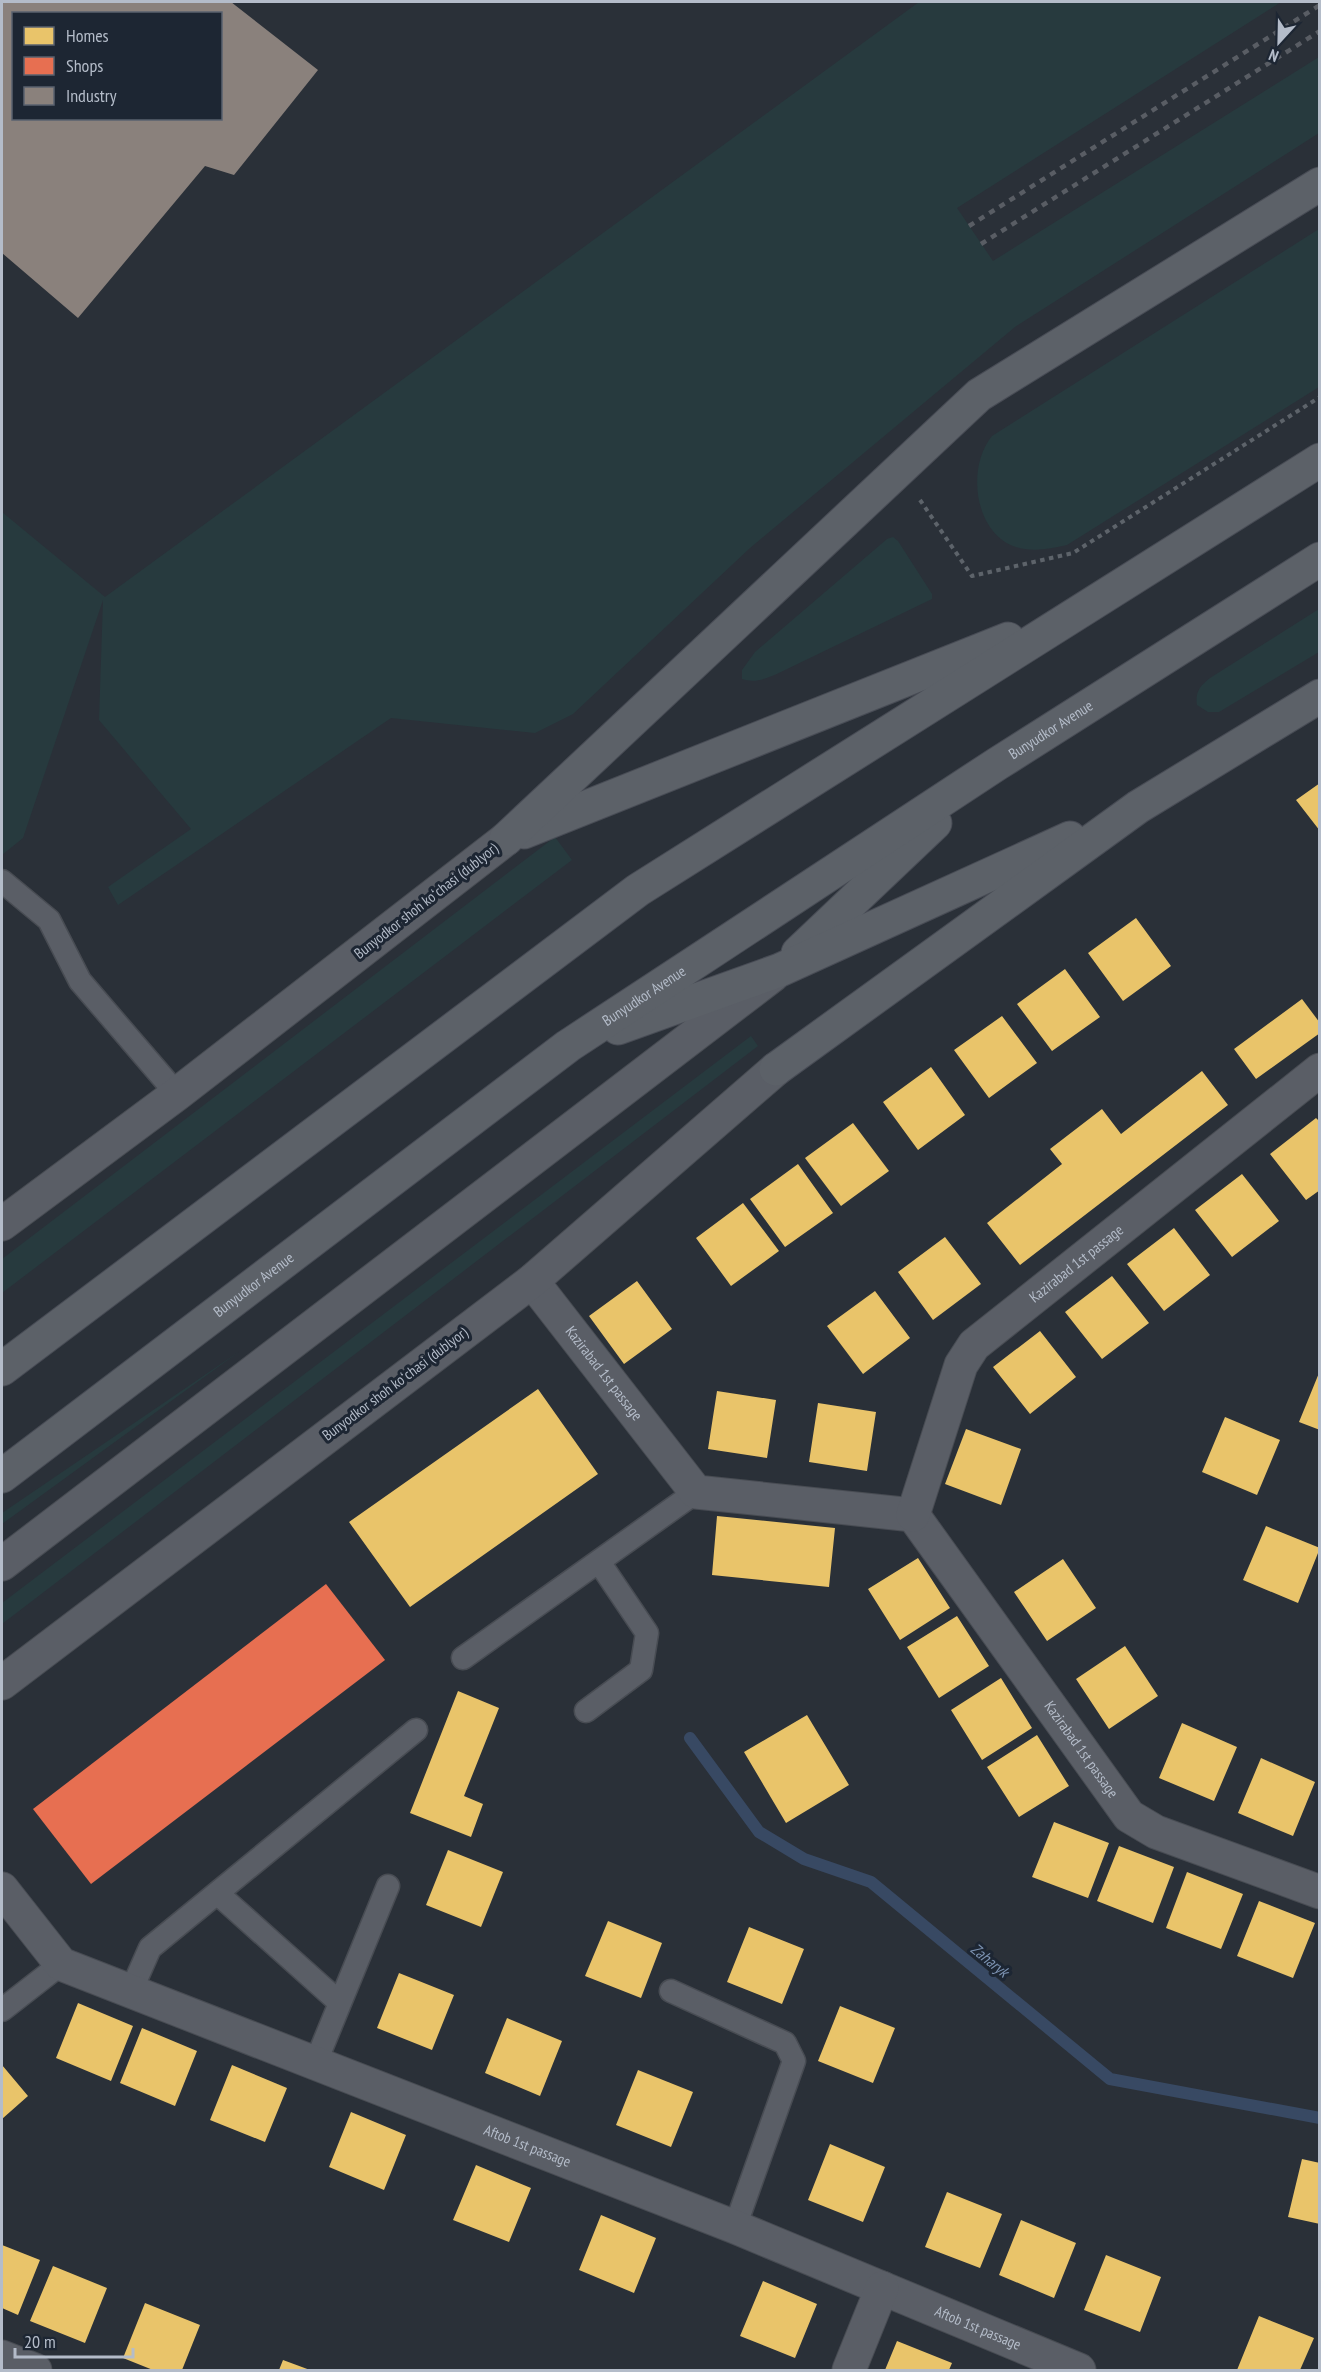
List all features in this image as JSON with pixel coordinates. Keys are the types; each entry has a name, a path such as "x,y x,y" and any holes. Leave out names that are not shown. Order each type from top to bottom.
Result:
{"main road":[{"path":"506,839 979,395 1320,184"},
{"path":"2,1369 638,890 1320,460"},
{"name":"Bunyudkor Avenue","path":"2,1476 568,1046 997,764 1320,559"},
{"path":"506,839 1085,608"},
{"path":"776,1069 1138,807 1320,696"},
{"path":"780,970 997,764"},
{"path":"568,1046 780,970 1138,807"}],"street":[{"name":"Bunyodkor shoh koʻchasi (dublyor)","path":"2,1224 177,1094 506,839"},
{"path":"2,1564 780,970"},
{"name":"Bunyodkor shoh koʻchasi (dublyor)","path":"2,1683 532,1281 776,1069"},
{"name":"Kazirabad 1st passage","path":"1320,1070 974,1345 961,1365 913,1515 1129,1816 1156,1832 1320,1892"},
{"name":"Kazirabad 1st passage","path":"532,1281 696,1492"},
{"path":"696,1492 913,1515"},
{"path":"2,1889 61,1964"},
{"name":"Aftob 1st passage","path":"61,1964 735,2228 1079,2370"},
{"path":"849,2370 882,2288"},
{"path":"2,2357 35,2370"}],"lane":[{"path":"2,881 49,921 80,981 177,1094"},
{"path":"463,1658 696,1492"},
{"path":"586,1711 641,1670 647,1633 599,1562"},
{"path":"131,1991 150,1948 416,1730"},
{"path":"315,2064 388,1886"},
{"path":"217,1893 340,2003"},
{"path":"2,2010 61,1964"},
{"path":"671,1991 785,2043 794,2061 735,2228"}],"path":[{"path":"899,470 972,576 1073,553 1320,397"}],"green space":[{"path":"919,2 1281,2 957,208 993,261 1319,57 1319,133 1015,327 750,548 573,714 535,733 391,718 118,905 108,887 191,829 99,720 103,600 23,838 2,855 2,512 105,597"},
{"path":"1319,229 1319,387 1067,545 1025,549 1008,544 995,534 986,520 977,485 978,467 983,450 992,436"},
{"path":"893,537 898,541 932,594 932,599 773,675 758,680 742,679 742,670 755,652 887,539"},
{"path":"1319,609 1319,652 1219,712 1208,712 1197,705 1199,690 1210,678"},
{"path":"555,837 572,860 2,1293 2,1259"},
{"path":"751,1036 758,1046 2,1624 2,1603"},
{"path":"240,1351 2,1524 2,1513"}],"building: Homes":[{"path":"1320,783 1320,831 1296,800"},
{"path":"1136,918 1171,966 1123,1001 1088,953"},
{"path":"1065,969 1100,1017 1052,1051 1017,1004"},
{"path":"1302,999 1320,1023 1320,1033 1256,1079 1234,1049"},
{"path":"1002,1016 1037,1063 989,1098 954,1050"},
{"path":"931,1067 965,1115 918,1150 883,1102"},
{"path":"1202,1071 1228,1105 1020,1265 987,1223 1062,1164 1050,1149 1102,1109 1121,1134"},
{"path":"1316,1118 1320,1122 1320,1190 1306,1200 1270,1154"},
{"path":"853,1123 889,1171 841,1206 805,1158"},
{"path":"798,1164 833,1213 785,1247 750,1199"},
{"path":"1242,1174 1279,1221 1232,1257 1195,1210"},
{"path":"743,1203 779,1251 731,1286 696,1238"},
{"path":"1174,1228 1210,1275 1164,1311 1127,1264"},
{"path":"945,1237 981,1284 933,1320 898,1272"},
{"path":"1112,1276 1149,1323 1102,1359 1065,1312"},
{"path":"637,1281 672,1329 624,1364 589,1316"},
{"path":"875,1291 910,1338 863,1374 827,1326"},
{"path":"1040,1331 1076,1377 1030,1414 993,1367"},
{"path":"1320,1374 1320,1430 1299,1422"},
{"path":"538,1389 598,1474 410,1607 349,1522"},
{"path":"717,1391 776,1400 767,1458 708,1449"},
{"path":"818,1403 876,1412 867,1471 809,1462"},
{"path":"1225,1417 1280,1440 1257,1495 1202,1472"},
{"path":"966,1429 1021,1449 1001,1505 945,1484"},
{"path":"717,1516 835,1528 829,1587 712,1575"},
{"path":"1266,1526 1320,1548 1298,1603 1243,1580"},
{"path":"918,1558 950,1608 900,1640 868,1589"},
{"path":"1063,1559 1096,1608 1047,1641 1014,1592"},
{"path":"957,1616 989,1666 939,1698 907,1647"},
{"path":"1125,1646 1158,1696 1109,1729 1076,1679"},
{"path":"1001,1678 1032,1728 982,1760 951,1710"},
{"path":"458,1691 499,1708 464,1796 483,1804 471,1837 410,1813"},
{"path":"807,1715 849,1785 786,1823 744,1752"},
{"path":"1182,1723 1237,1747 1214,1801 1159,1778"},
{"path":"1037,1735 1069,1786 1019,1817 987,1767"},
{"path":"1261,1758 1315,1782 1293,1836 1238,1813"},
{"path":"1054,1822 1109,1843 1088,1898 1032,1877"},
{"path":"1119,1846 1174,1867 1153,1923 1097,1901"},
{"path":"448,1850 503,1872 481,1927 426,1905"},
{"path":"1187,1872 1243,1894 1221,1949 1166,1928"},
{"path":"1259,1901 1315,1923 1293,1978 1237,1956"},
{"path":"608,1921 662,1943 641,1998 585,1976"},
{"path":"749,1927 804,1949 782,2004 727,1982"},
{"path":"399,1973 454,1995 432,2050 377,2028"},
{"path":"78,2003 133,2026 111,2081 56,2058"},
{"path":"840,2006 895,2028 873,2083 818,2061"},
{"path":"507,2018 562,2041 540,2096 485,2073"},
{"path":"142,2028 197,2051 175,2106 120,2083"},
{"path":"2,2065 28,2096 2,2119"},
{"path":"232,2065 287,2088 265,2142 210,2120"},
{"path":"638,2070 693,2092 671,2147 616,2125"},
{"path":"351,2112 406,2135 384,2190 329,2167"},
{"path":"830,2144 885,2167 863,2222 808,2200"},
{"path":"1302,2159 1320,2163 1320,2224 1288,2217"},
{"path":"476,2165 531,2188 509,2242 453,2220"},
{"path":"947,2192 1002,2214 980,2268 925,2247"},
{"path":"601,2215 656,2238 634,2293 579,2270"},
{"path":"1021,2220 1076,2243 1054,2298 999,2275"},
{"path":"2,2245 40,2260 18,2315 2,2308"},
{"path":"1106,2255 1161,2277 1140,2332 1084,2310"},
{"path":"53,2266 107,2288 85,2343 30,2321"},
{"path":"763,2281 817,2304 795,2358 740,2336"},
{"path":"145,2303 200,2325 182,2370 153,2370 123,2358"},
{"path":"1259,2316 1314,2338 1300,2370 1237,2370"},
{"path":"897,2341 952,2363 949,2370 885,2370"},
{"path":"283,2360 310,2370 279,2370"}],"building: Shops":[{"path":"326,1584 385,1660 91,1884 33,1809"}],"building: Industry":[{"path":"2,2 231,2 318,70 234,175 205,166 78,318 2,253"}],"waterway":[{"name":"Zaharyk","path":"690,1738 759,1832 804,1859 871,1882 1110,2079 1320,2118"}],"railway":[{"path":"969,226 1320,5"},
{"path":"981,244 1320,31"}]}
